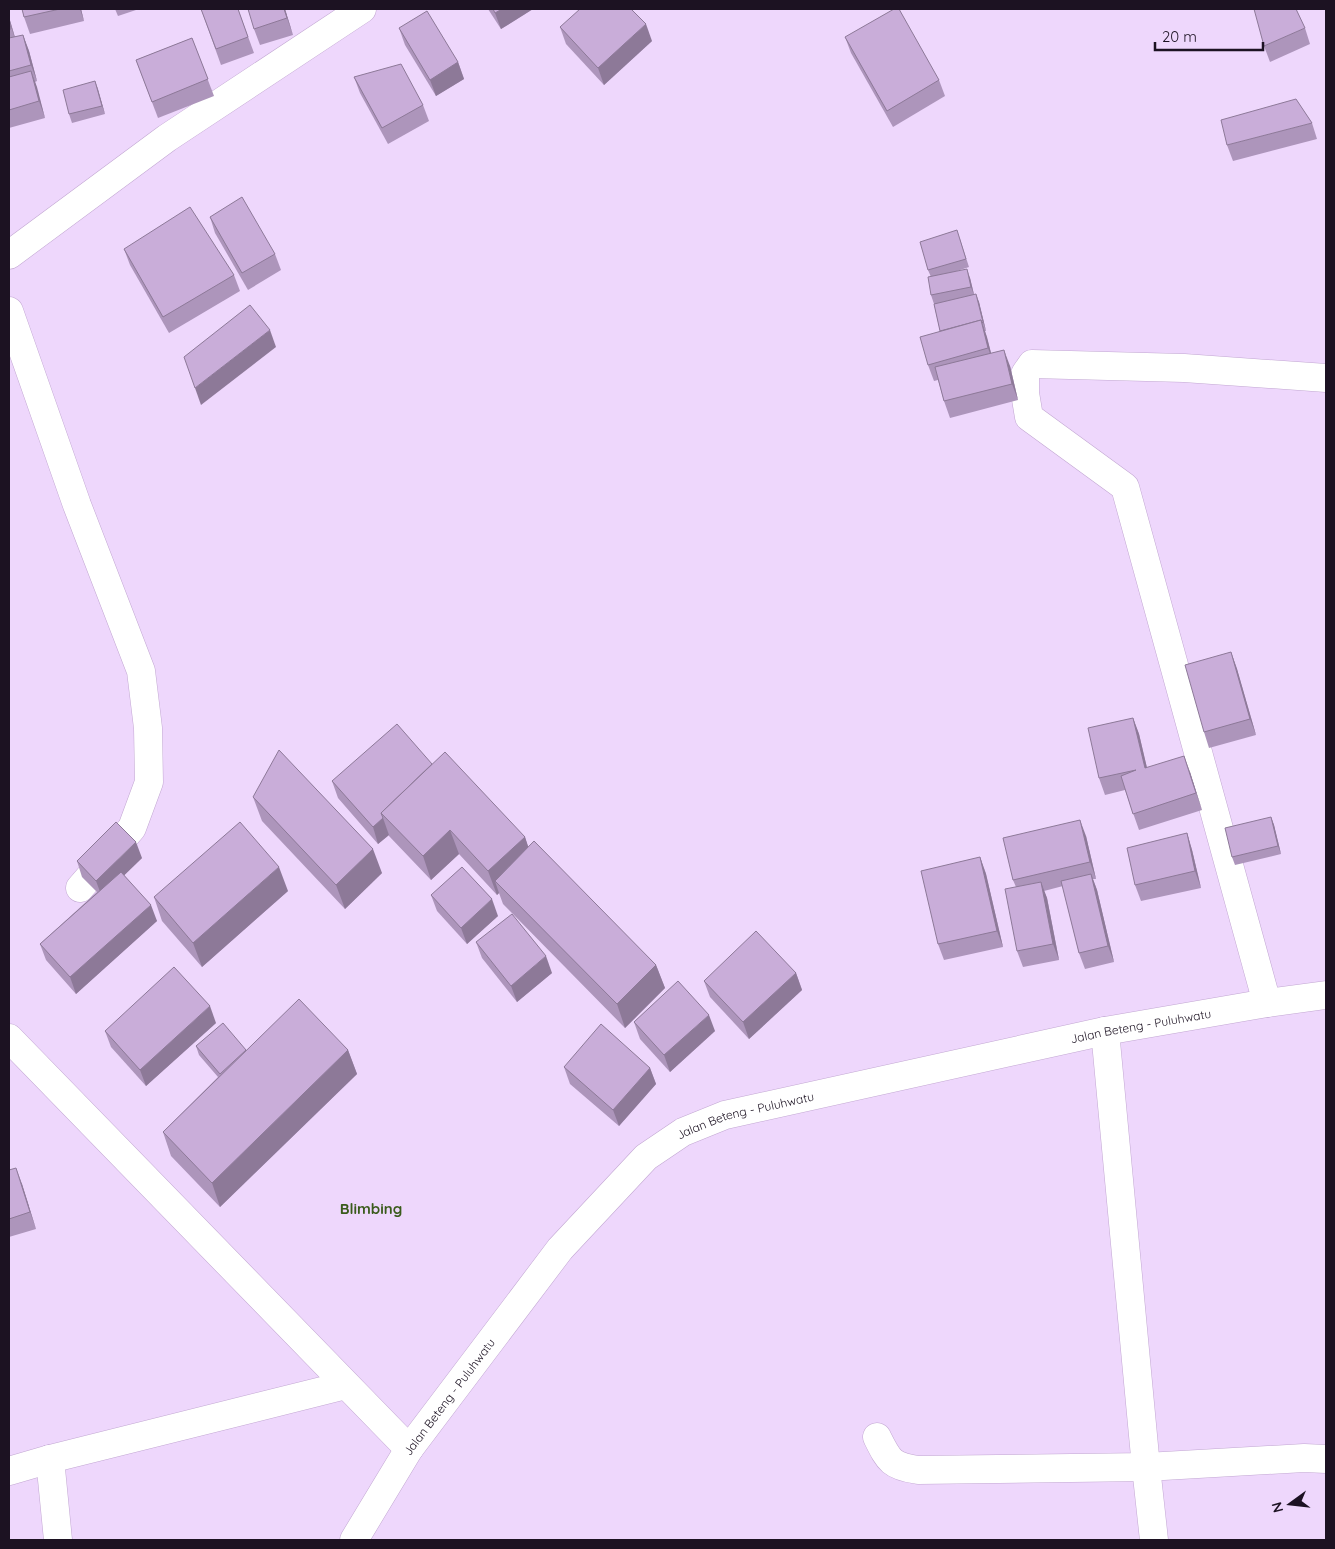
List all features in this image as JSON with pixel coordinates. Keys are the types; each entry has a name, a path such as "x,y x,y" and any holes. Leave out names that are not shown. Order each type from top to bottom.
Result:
{"street":[{"path":"9,255 167,138 362,9"},
{"path":"9,311 76,505 141,671 148,728 149,782 132,828 80,888"},
{"path":"1267,1003 1125,487 1029,416 1025,393 1025,374 1032,364 1184,368 1326,378"},
{"name":"Jalan Beteng - Puluhwatu","path":"354,1540 409,1449 560,1249 646,1157 683,1132 725,1114 1105,1031 1267,1003 1326,996"},
{"path":"1105,1031 1154,1540"},
{"path":"9,1038 409,1449"},
{"path":"9,1470 346,1386"},
{"path":"877,1437 886,1455 899,1467 918,1470 1146,1467 1304,1458 1326,1460"},
{"path":"50,1459 58,1540"}],"building":[{"path":"22,9 60,9 24,17"},
{"path":"201,9 238,9 248,37 216,49"},
{"path":"248,9 284,9 287,18 254,29"},
{"path":"493,9 502,9 495,13"},
{"path":"580,9 631,9 646,24 598,68 560,27"},
{"path":"894,9 899,9 939,80 887,111 845,37"},
{"path":"1254,9 1296,9 1305,28 1264,46"},
{"path":"427,11 458,62 430,80 399,28"},
{"path":"23,35 31,65 9,71 9,38"},
{"path":"192,38 208,79 152,102 136,60"},
{"path":"401,64 423,105 382,128 354,77"},
{"path":"31,71 39,101 9,110 9,77"},
{"path":"95,81 102,106 69,114 63,90"},
{"path":"1296,99 1312,123 1227,145 1221,120"},
{"path":"242,197 275,254 242,273 210,217"},
{"path":"190,207 234,275 163,317 124,249"},
{"path":"957,230 966,259 928,270 920,242"},
{"path":"967,269 971,287 931,295 928,277"},
{"path":"976,294 983,322 981,320 940,331 934,304"},
{"path":"250,305 270,330 195,388 184,357"},
{"path":"981,320 988,348 928,365 920,337"},
{"path":"1004,350 1012,384 944,401 935,367"},
{"path":"1231,652 1250,719 1204,732 1185,665"},
{"path":"1133,718 1145,768 1184,756 1196,793 1133,814 1121,776 1136,770 1099,778 1088,728"},
{"path":"397,724 432,764 381,813 383,818 373,827 332,781"},
{"path":"279,750 373,849 336,885 253,797"},
{"path":"445,752 525,837 488,871 450,830 423,856 381,813"},
{"path":"1271,817 1278,846 1232,857 1225,828"},
{"path":"1080,820 1090,862 1013,880 1003,838"},
{"path":"116,822 136,842 96,881 77,861"},
{"path":"240,822 279,867 193,943 154,897"},
{"path":"1187,833 1195,871 1135,885 1127,848"},
{"path":"534,841 656,965 617,1004 495,881"},
{"path":"980,857 997,931 938,944 921,871"},
{"path":"462,867 492,899 461,928 431,895"},
{"path":"121,872 151,905 70,977 40,944"},
{"path":"1091,874 1108,946 1079,953 1061,881"},
{"path":"1041,882 1053,944 1017,951 1005,889"},
{"path":"512,914 546,956 511,986 476,942"},
{"path":"756,931 796,973 743,1022 704,981"},
{"path":"174,967 210,1006 140,1070 105,1031"},
{"path":"678,981 709,1015 664,1055 634,1022"},
{"path":"299,999 348,1050 212,1183 163,1132"},
{"path":"223,1023 246,1050 220,1074 196,1046"},
{"path":"601,1024 650,1068 613,1110 564,1067"},
{"path":"16,1168 30,1212 9,1219 9,1170"}],"district":[{"name":"Blimbing","path":"371,1208"}]}
